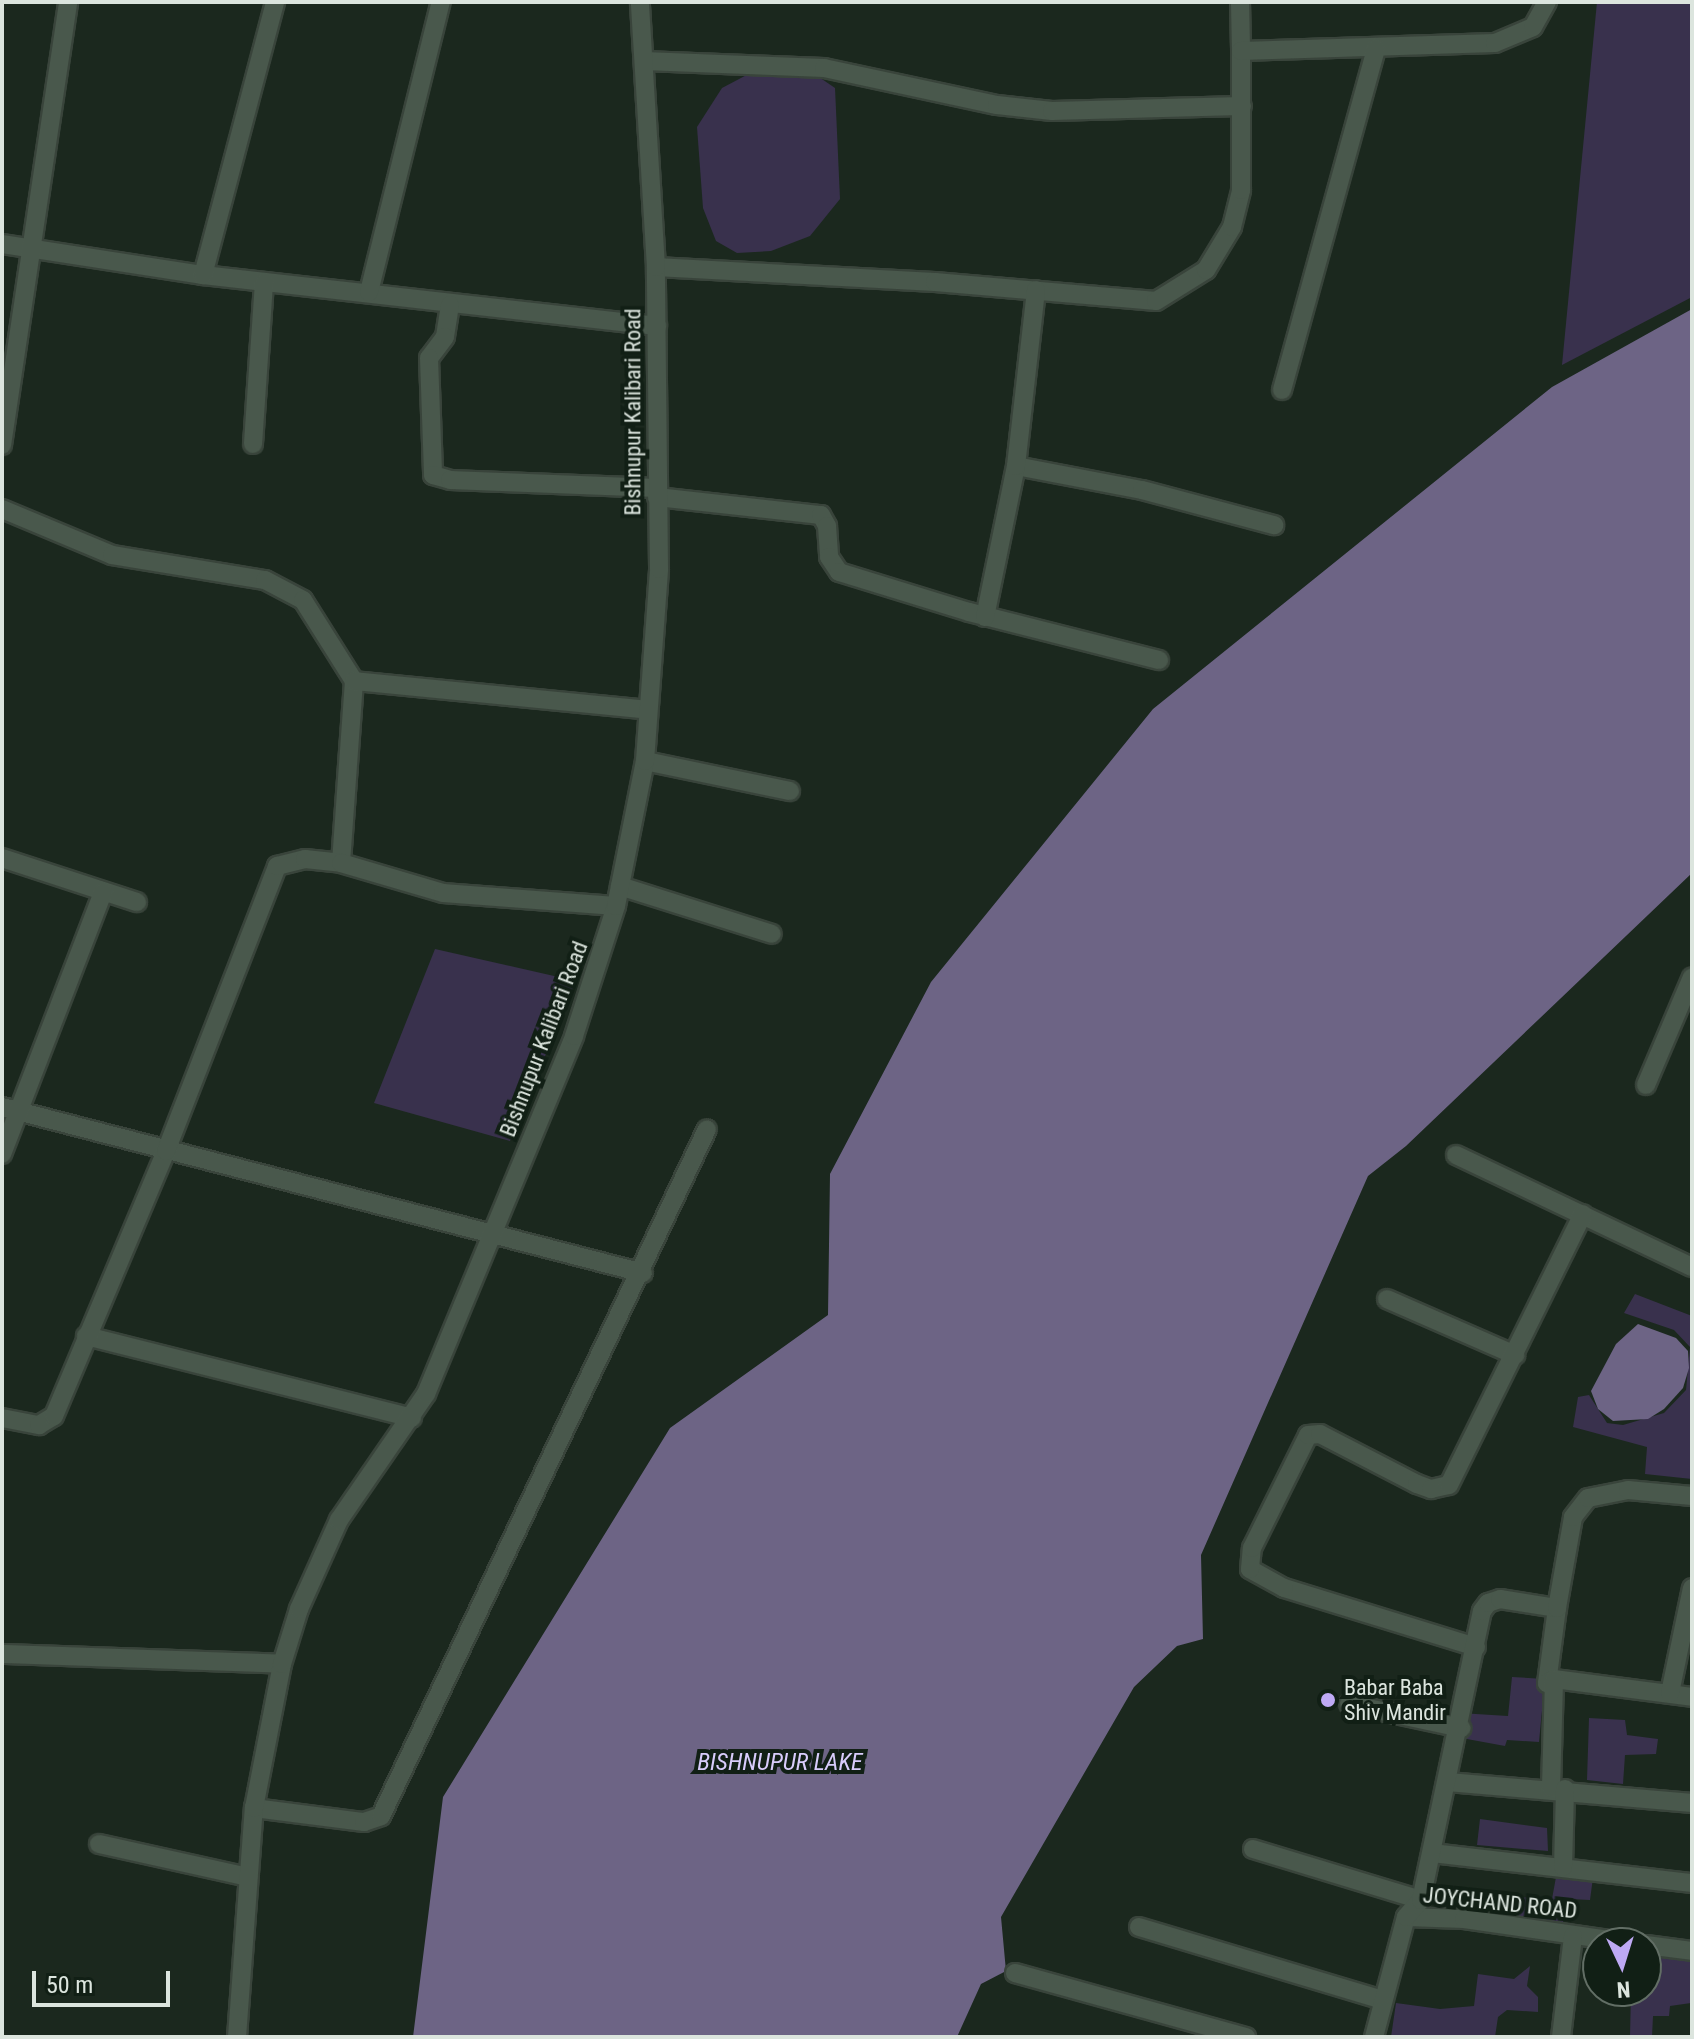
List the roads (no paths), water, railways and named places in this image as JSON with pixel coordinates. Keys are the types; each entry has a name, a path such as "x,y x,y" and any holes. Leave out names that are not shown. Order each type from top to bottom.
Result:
{"street":[{"path":"2,445 34,250 68,2"},
{"path":"203,275 275,2"},
{"path":"369,292 441,2"},
{"name":"Bishnupur Kalibari Road","path":"237,2037 254,1808 282,1664 323,1550 412,1418 496,1233 601,964 645,761 659,569 656,267 640,2"},
{"path":"656,267 1036,290 1156,301 1206,270 1232,227 1241,190 1240,2"},
{"path":"1241,51 1376,49 1516,38 1533,27 1547,2"},
{"path":"1282,390 1376,49"},
{"path":"644,61 824,68 997,105 1052,111 1242,106"},
{"path":"2,244 203,275 657,326"},
{"path":"253,444 264,282"},
{"path":"985,617 1016,466 1036,290"},
{"path":"450,305 445,337 429,358 433,475 450,480 657,493 821,515 835,570 985,617 1159,660"},
{"path":"1016,466 1142,490 1274,525"},
{"path":"2,509 112,555 265,580 289,589 303,600 354,681 341,863"},
{"path":"354,681 648,710"},
{"path":"645,761 790,791"},
{"path":"2,858 137,902"},
{"path":"2,1418 48,1422 166,1151 269,878 288,861 341,863 443,893 616,906"},
{"path":"620,886 772,934"},
{"path":"2,1154 10,1109 103,892"},
{"path":"1646,1085 1692,977"},
{"path":"10,1109 643,1273"},
{"path":"254,1808 364,1822 381,1816 643,1273 707,1129"},
{"path":"1456,1155 1692,1267"},
{"path":"1476,1647 1284,1588 1255,1574 1249,1560 1276,1492 1308,1435 1320,1434 1417,1484 1442,1489 1454,1478 1583,1214"},
{"path":"1387,1299 1515,1355"},
{"path":"86,1336 412,1418"},
{"path":"1563,1867 1551,1681 1557,1608 1573,1517 1588,1498 1628,1490 1692,1496"},
{"path":"1670,1693 1692,1588"},
{"name":"JOYCHAND ROAD","path":"1406,1917 1421,1900 1488,1603 1500,1599 1557,1608"},
{"path":"2,1654 282,1664"},
{"path":"1551,1681 1692,1697"},
{"path":"1349,1704 1461,1728"},
{"path":"1448,1782 1558,1788 1692,1803"},
{"path":"99,1844 248,1877"},
{"path":"1253,1849 1421,1900"},
{"path":"1432,1853 1692,1883"},
{"path":"1374,2037 1406,1917"},
{"name":"JOYCHAND ROAD","path":"1406,1917 1464,1919 1582,1937"},
{"path":"1139,1927 1382,2000"},
{"path":"1561,2037 1573,1936"},
{"path":"1662,1947 1692,1951"},
{"path":"1015,1973 1246,2037"}],"water":[{"name":"BISHNUPUR LAKE","path":"1692,309 1692,873 1406,1146 1368,1176 1201,1555 1203,1639 1177,1646 1134,1687 1001,1917 1006,1971 981,1984 957,2037 413,2037 443,1797 670,1428 828,1315 830,1174 931,982 1153,709 1552,387"},
{"path":"1638,1324 1676,1338 1688,1351 1689,1368 1683,1388 1664,1409 1648,1419 1613,1421 1598,1409 1591,1391 1616,1344"}],"place":[{"name":"Babar Baba Shiv Mandir","path":"1328,1700"}]}
